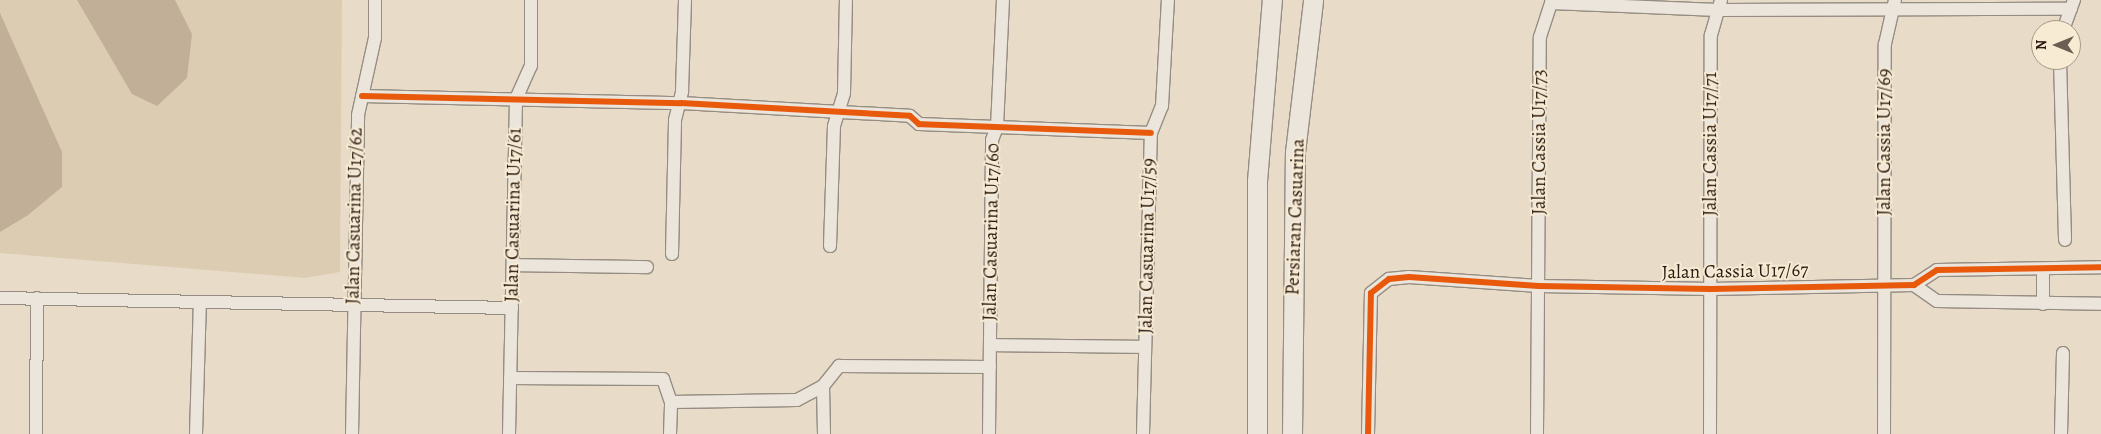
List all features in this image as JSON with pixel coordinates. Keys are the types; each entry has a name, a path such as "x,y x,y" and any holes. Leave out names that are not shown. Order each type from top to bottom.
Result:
{"street":[{"name":"Jalan Casuarina U17/62","path":"352,434 358,115 375,38 375,0"},
{"name":"Jalan Casuarina U17/61","path":"509,434 516,99 531,66 531,0"},
{"path":"672,254 675,120 681,103 685,0"},
{"path":"830,246 834,126 844,93 846,0"},
{"name":"Jalan Casuarina U17/60","path":"989,434 992,140 997,127 1004,0"},
{"name":"Jalan Casuarina U17/59","path":"1143,434 1151,132 1162,106 1168,0"},
{"name":"Persiaran Casuarina","path":"1257,434 1257,181 1272,0"},
{"name":"Persiaran Casuarina","path":"1292,434 1295,152 1313,0"},
{"path":"1551,2 1720,5 2072,4 2066,20"},
{"name":"Jalan Cassia U17/73","path":"1537,434 1540,37 1551,2"},
{"name":"Jalan Cassia U17/71","path":"1710,434 1711,35 1720,5"},
{"name":"Jalan Cassia U17/69","path":"1884,434 1885,44 1894,5"},
{"path":"2060,70 2065,240"},
{"path":"362,96 681,103 838,114 910,116 919,124 1151,132"},
{"path":"513,266 647,267"},
{"path":"2101,267 1937,270 1914,285 1937,301 2101,304"},
{"path":"2043,269 2043,304"},
{"name":"Jalan Cassia U17/67","path":"1368,434 1371,293 1388,279 1409,277 1539,286 1711,289 1885,284 1914,285"},
{"path":"0,298 512,308"},
{"path":"36,434 37,298"},
{"path":"196,434 200,302"},
{"path":"990,345 1145,347"},
{"path":"2062,434 2063,353"},
{"path":"671,402 797,400 824,386 839,366 990,368"},
{"path":"510,378 663,379 671,402 670,434"},
{"path":"824,386 824,434"}],"shaded area":[{"path":"0,0 342,0 340,272 305,278 0,253"},
{"path":"77,0 175,0 192,34 187,78 157,106 132,94"},
{"path":"0,13 62,152 62,187 28,215 0,232"}],"cycle path":[{"path":"362,96 681,103 910,116 919,124 1151,133"},
{"path":"1368,434 1371,293 1389,279 1409,277 1539,286 1711,289 1914,285 1937,270 2101,267"}]}
